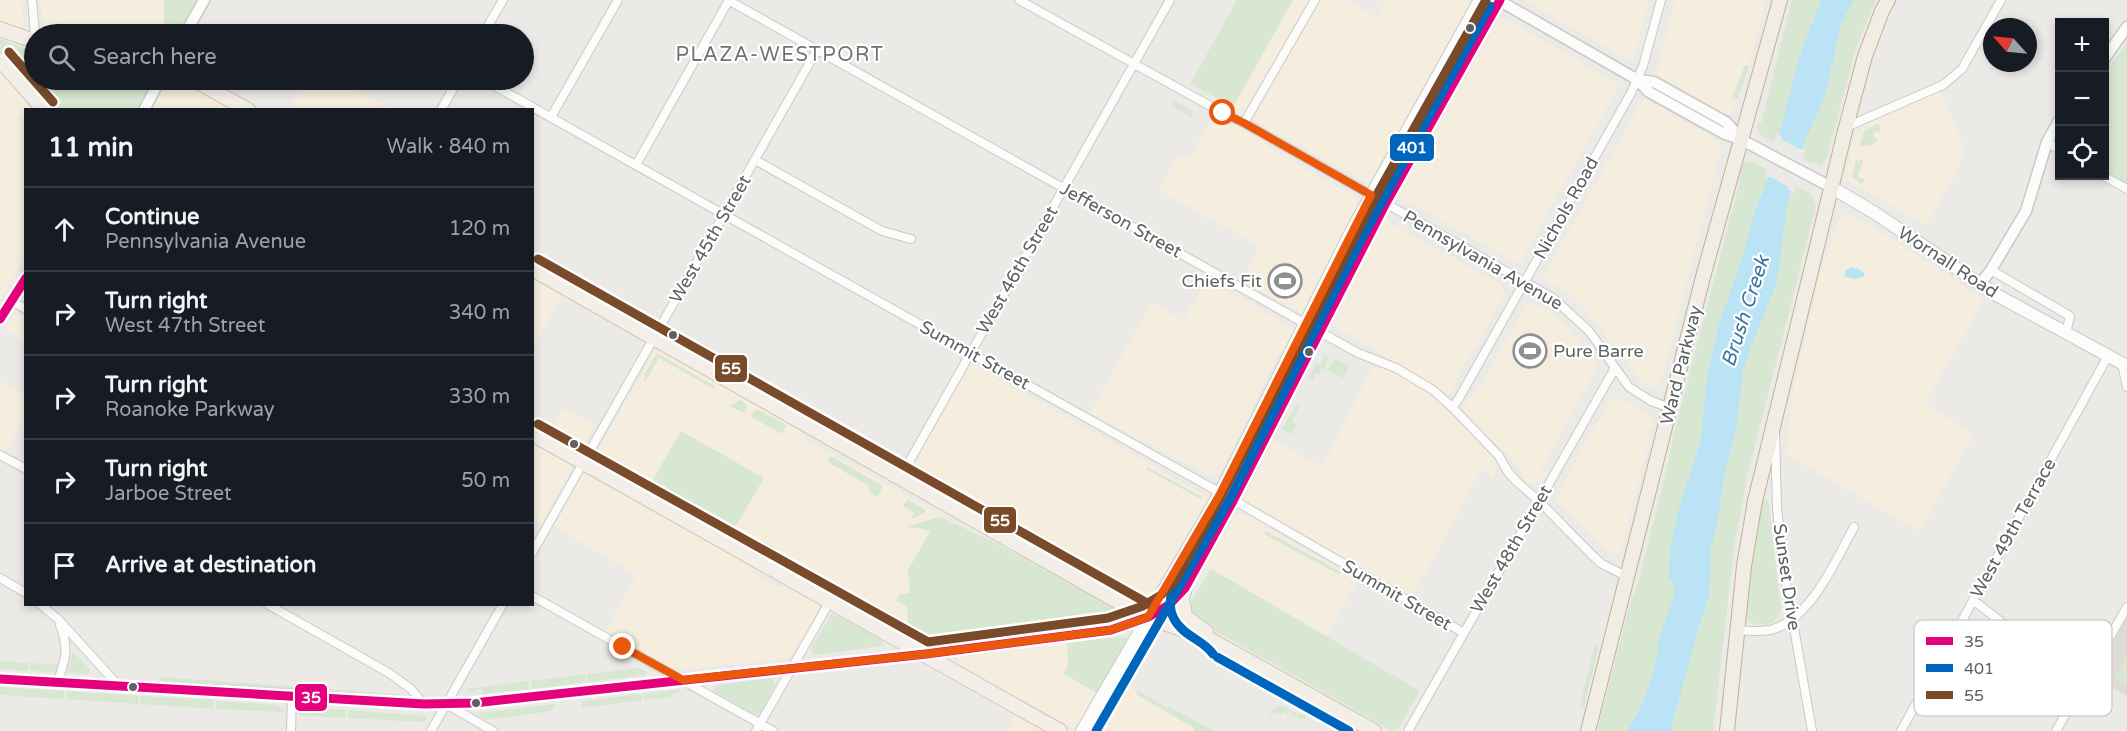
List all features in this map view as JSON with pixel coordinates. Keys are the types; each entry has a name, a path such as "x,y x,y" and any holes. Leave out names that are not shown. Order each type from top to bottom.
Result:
{"highway":[{"name":"Ward Parkway","path":"1588,731 1704,273 1780,0"},
{"path":"1727,731 1744,566 1755,501 1846,127 1865,56 1888,0"}],"main road":[{"path":"1082,731 1220,494 1371,195 1480,0"},
{"path":"1223,647 1218,638 1195,625 1185,616 1182,598 1185,588 1233,501 1386,203 1499,0"},
{"path":"0,29 24,37"},
{"path":"1459,37 1458,55 1464,64"},
{"path":"0,60 24,87"},
{"path":"1444,63 1451,73 1449,90"},
{"path":"26,90 42,108"},
{"path":"212,90 244,108"},
{"name":"Wornall Road","path":"1831,187 1875,213 1980,284 2125,365"},
{"path":"534,270 1148,617 1211,640 1374,731"},
{"path":"534,435 1060,731"},
{"path":"1148,617 1169,605 1185,588"}],"street":[{"path":"32,0 34,24"},
{"path":"191,24 204,0"},
{"path":"489,24 503,0"},
{"path":"551,117 618,0"},
{"path":"636,165 729,0"},
{"name":"Jefferson Street","path":"729,0 1319,332 1358,353 1400,370 1433,390 1499,456 1508,472 1602,564 1628,578"},
{"name":"Pennsylvania Avenue","path":"1019,0 1244,123 1553,298 1589,331 1635,393 1670,408"},
{"name":"West 46th Street","path":"900,478 1170,0"},
{"path":"1244,123 1315,0"},
{"path":"1499,0 1638,80 1654,82 1726,122 1740,139 1831,187"},
{"name":"Nichols Road","path":"1452,407 1638,80 1661,0"},
{"path":"1846,127 1947,81 1962,69 2001,0"},
{"path":"2109,52 2127,27"},
{"name":"West 45th Street","path":"534,550 817,50"},
{"path":"40,90 43,108"},
{"path":"145,108 155,90"},
{"path":"442,108 452,90"},
{"name":"Summit Street","path":"502,90 1464,633"},
{"path":"1980,284 1991,270 2026,211 2047,142 2056,126"},
{"path":"2047,142 2055,147"},
{"path":"755,160 882,231 911,239"},
{"path":"2109,179 2127,189"},
{"name":"Wornall Road","path":"1991,270 2070,316 2066,333"},
{"path":"0,319 24,280"},
{"path":"11,301 24,308"},
{"name":"West 49th Terrace","path":"1962,620 2108,356"},
{"path":"2125,365 2127,387"},
{"name":"West 48th Street","path":"1408,731 1615,368"},
{"name":"Sunset Drive","path":"1775,421 1778,516 1782,559 1812,731"},
{"path":"0,455 24,468"},
{"path":"1737,630 1752,632 1772,630 1793,618 1811,601 1854,527"},
{"path":"0,578 24,592"},
{"path":"534,597 683,680 758,728 773,731"},
{"path":"1973,600 1999,620"},
{"path":"758,728 830,601"},
{"path":"42,606 58,619 117,684"},
{"path":"271,606 389,673 411,689 424,704"},
{"path":"431,731 502,606"},
{"path":"2112,633 2127,607"},
{"path":"0,679 117,684 424,704 474,703 926,654 1111,630 1148,617"},
{"path":"58,619 66,642 66,652 58,681"},
{"path":"291,731 292,695"},
{"path":"446,704 493,731"},
{"name":"West 49th Terrace","path":"1901,731 1914,707"},
{"path":"2056,731 2064,716"}],"shaded area":[{"path":"0,0 21,0 23,23 20,28 0,20"},
{"path":"40,0 164,0 164,24 44,24"},
{"path":"1293,0 1346,0 1376,17 1386,0 1472,0 1369,182 1363,181 1232,109"},
{"path":"1523,0 1649,0 1636,52 1628,59"},
{"path":"1675,0 1766,0 1749,66 1734,109 1730,114 1722,113 1657,75"},
{"path":"1500,17 1619,85 1521,261 1517,263 1413,204 1405,204 1400,197 1402,189"},
{"path":"0,71 30,108 24,108 24,257 0,301"},
{"path":"162,90 197,90 230,108 151,108"},
{"path":"299,90 356,90 389,108 290,108"},
{"path":"1940,91 1963,145 1960,165 1926,225 1854,184 1849,180 1847,166 1855,137 1866,124"},
{"path":"1643,100 1722,145 1662,378 1658,385 1652,387 1643,383 1582,305 1564,290 1544,279 1543,276"},
{"path":"1213,117 1241,128 1270,148 1359,199 1341,243 1303,314 1242,281 1260,247 1159,190 1180,153 1189,158"},
{"path":"1846,214 1881,232 1984,299 1925,403 1973,435 1919,531 1786,454 1794,386 1822,266 1829,251 1836,224"},
{"path":"1385,220 1500,284 1504,290 1504,296 1456,380 1455,389 1448,394 1334,326 1334,320"},
{"path":"1207,279 1295,329 1283,351 1279,353 1221,472 1215,476 1210,476 1090,413 1152,303 1183,321"},
{"path":"534,280 562,295 534,345"},
{"path":"1530,302 1547,310 1570,329 1597,367 1540,470 1547,474 1541,482 1532,484 1525,482 1523,474 1513,460 1467,415 1464,409 1470,397 1477,392"},
{"path":"13,315 24,318 24,340 5,330"},
{"path":"660,350 800,429 805,439 941,515 908,526 912,529 923,528 930,532 908,570 910,593 896,600 907,607 908,620 904,628 835,590 827,591 819,587 762,554 757,546 733,532 763,478 681,431 647,489 596,460 595,456 655,351"},
{"path":"972,363 1206,496 1205,505 1148,600 1137,603 1122,596 913,479 910,469"},
{"path":"1372,368 1392,371 1430,394 1484,447 1496,462 1494,479 1488,472 1481,470 1412,597 1247,504 1244,500 1273,440 1323,467"},
{"path":"0,382 24,395 24,418 5,454 0,451"},
{"path":"1617,397 1645,411 1653,423 1622,547 1619,553 1615,554 1606,551 1559,504 1556,497 1609,401"},
{"path":"564,408 595,425 580,450 549,433"},
{"path":"534,444 572,467 541,524 534,520"},
{"path":"584,474 743,561 750,571 778,587 785,586 818,604 819,609 794,653 785,659 685,670 672,668 605,632 637,575 554,526"},
{"path":"1240,513 1358,580 1327,636 1206,566 1235,515"},
{"path":"2127,618 2127,696 2112,688 2112,644"},
{"path":"1067,643 1068,664 1064,674 1097,693 1080,723 1074,728 957,662 960,656"},
{"path":"1118,682 1205,731 1090,731"},
{"path":"1016,716 1044,731 1007,731"}],"green space":[{"path":"164,0 199,0 185,24 164,24"},
{"path":"1237,0 1293,0 1233,107 1190,84"},
{"path":"1792,0 1876,0 1856,48 1827,157 1821,165 1790,153 1761,135 1757,129 1758,123 1761,123"},
{"path":"1479,16 1483,18 1466,47 1464,46"},
{"path":"0,39 24,48 24,76 0,50"},
{"path":"2127,43 2127,184 2109,173 2109,67"},
{"path":"1745,65 1749,66 1737,100 1732,98"},
{"path":"1442,81 1446,83 1421,128 1415,125"},
{"path":"50,90 147,90 137,108 53,108"},
{"path":"1175,101 1194,112 1191,117 1172,106"},
{"path":"1879,123 1881,133 1876,131 1873,135 1878,139 1876,142 1859,146 1865,130"},
{"path":"1414,127 1419,130 1394,175 1391,173"},
{"path":"1856,159 1859,162 1860,159 1863,160 1858,177 1865,179 1862,184 1852,177"},
{"path":"1752,161 1811,194 1816,206 1747,477 1734,548 1713,731 1597,731 1668,466 1672,441 1739,184 1741,173 1739,172 1743,163"},
{"path":"657,353 715,386 714,389 659,358 645,382 646,371"},
{"path":"1325,355 1328,357 1325,369 1322,368 1319,375 1315,374 1313,380 1309,378 1316,364 1319,365"},
{"path":"1335,359 1349,366 1343,378 1327,370"},
{"path":"741,400 747,405 745,413 728,406"},
{"path":"1298,403 1300,404 1292,422 1296,424 1292,434 1282,429"},
{"path":"757,409 786,425 782,434 750,416"},
{"path":"681,431 764,478 734,529 678,505 648,488"},
{"path":"831,456 883,486 877,497 869,492 869,486 828,462"},
{"path":"1147,467 1202,497 1201,499 1146,469"},
{"path":"907,499 926,510 925,512 914,519 911,518 914,513 903,506"},
{"path":"1764,499 1768,500 1769,505 1781,611 1772,623 1762,625 1752,623 1746,615 1752,556"},
{"path":"940,517 998,544 1119,611 1120,620 932,642 904,628 908,620 907,607 896,600 899,594 910,593 908,570 930,532 907,526"},
{"path":"1266,531 1341,572 1340,575 1264,534"},
{"path":"763,541 779,550 775,557 761,549"},
{"path":"1211,569 1420,691 1398,728 1391,730 1194,619 1190,610 1192,600"},
{"path":"832,613 879,638 883,643 882,646 814,655 811,650 812,646"},
{"path":"1123,636 1126,638 1125,643 1097,693 1064,674 1068,664 1067,643"},
{"path":"1595,644 1598,649 1584,706 1579,708"},
{"path":"73,652 90,669 89,674 67,673"},
{"path":"2127,656 2127,687 2114,680"},
{"path":"0,661 29,663 28,671 0,669"},
{"path":"31,663 60,665 55,672 30,671"},
{"path":"640,668 647,673 646,675 588,682 587,674"},
{"path":"585,674 586,682 532,689 531,681"},
{"path":"160,677 401,694 398,697 161,681"},
{"path":"773,679 775,685 761,712 756,715 713,691 716,685"},
{"path":"528,681 529,689 483,694 482,689 470,693 466,689"},
{"path":"0,687 64,691 64,699 0,695"},
{"path":"680,689 669,697 644,700 644,694"},
{"path":"67,691 139,696 138,704 67,699"},
{"path":"1138,691 1214,731 1193,731 1194,728 1136,694"},
{"path":"641,694 642,700 582,708 582,701"},
{"path":"141,696 213,700 213,709 140,704"},
{"path":"216,701 277,705 285,712 216,709"},
{"path":"556,704 552,711 486,720 478,715 479,713"},
{"path":"1280,705 1300,715 1301,713 1306,716 1305,719 1300,719 1287,710 1292,717 1283,712 1280,715 1274,712 1270,718 1275,707"},
{"path":"308,707 345,710 345,718 297,715"},
{"path":"348,710 427,716 424,722 348,718"}],"water":[{"name":"Brush Creek","path":"1821,0 1854,0 1841,24 1825,96 1804,143 1787,205 1775,287 1743,370 1736,429 1725,471 1711,547 1709,596 1672,731 1627,731 1649,687 1660,636 1673,596 1674,582 1669,579 1669,559 1678,512 1701,439 1707,378 1718,328 1745,249 1755,211 1766,185 1800,55"},
{"path":"1851,267 1859,269 1865,274 1864,276 1856,279 1845,277 1845,271"}],"pier":[{"path":"1777,133 1782,137 1781,139 1799,149 1806,149 1793,194 1788,189 1789,187 1771,177 1765,178"}],"transit line":[{"name":"55","path":"538,424 928,642 1108,618 1143,606 1161,595 1175,581 1222,495 1375,198 1486,0"},
{"name":"35","path":"0,679 424,704 474,703 926,654 1111,630 1148,617 1169,605 1185,588 1233,501 1386,203 1500,0"},
{"name":"401","path":"1096,731 1230,499 1362,238 1490,6"},
{"name":"55","path":"9,52 24,69"},
{"name":"55","path":"42,90 53,102"},
{"name":"55","path":"538,259 1154,607"},
{"name":"35","path":"0,319 24,281"},
{"name":"401","path":"1189,557 1174,584 1170,603 1171,613 1183,630 1213,654"},
{"name":"401","path":"1217,657 1349,731"}],"place":[{"name":"Chiefs Fit","path":"1285,281"},
{"name":"Pure Barre","path":"1530,351"}],"district":[{"name":"PLAZA-WESTPORT","path":"780,54"}],"route":[{"path":"623,647 683,680 926,654 1111,630 1148,617 1220,494 1371,195 1223,113"}]}
